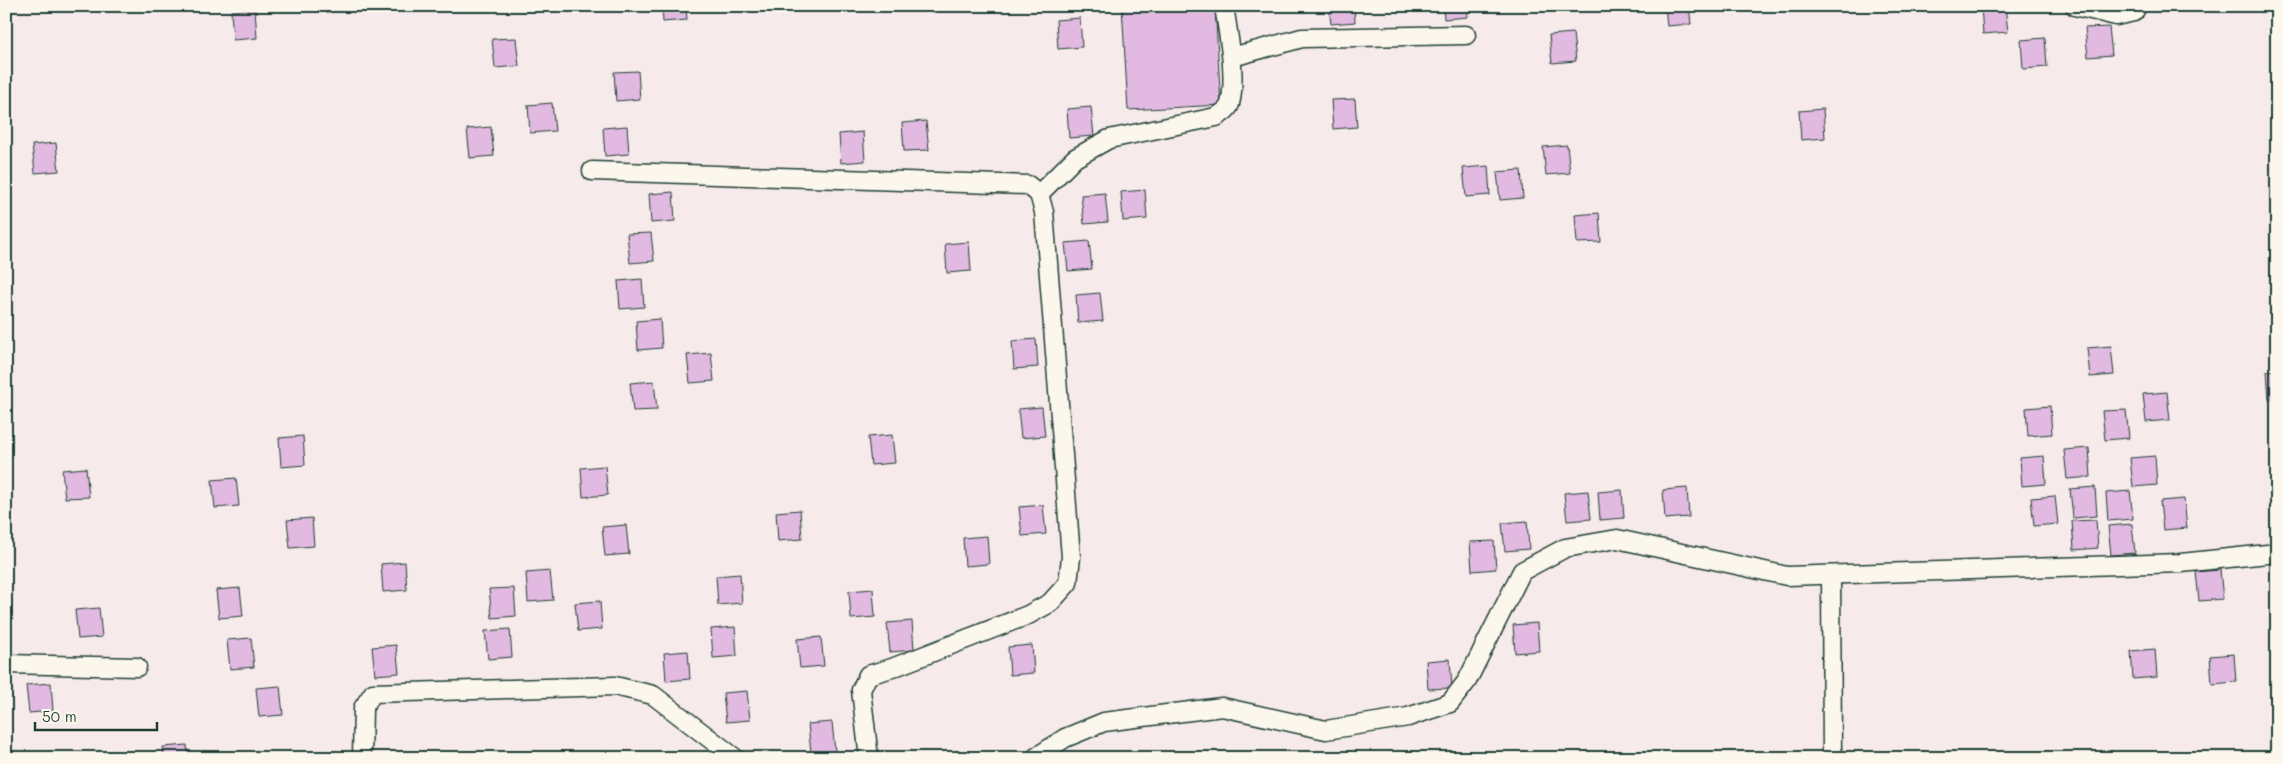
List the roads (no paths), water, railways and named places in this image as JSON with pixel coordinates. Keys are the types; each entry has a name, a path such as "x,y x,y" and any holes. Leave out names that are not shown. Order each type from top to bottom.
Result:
{"street":[{"path":"1039,194 1076,158 1109,139 1216,116 1224,112 1230,105 1232,57 1224,6"},
{"path":"2075,6 2116,16 2134,12 2137,6"},
{"path":"1232,57 1302,38 1466,34"},
{"path":"592,171 1028,185 1039,194 1044,212 1071,557 1068,583 1050,602 1028,616 892,668 868,674 861,690 869,758"},
{"path":"1035,758 1065,738 1104,722 1222,707 1326,730 1408,717 1450,703 1467,682 1522,571 1564,548 1617,539 1787,576 2181,563 2277,553"},
{"path":"1831,575 1832,758"},
{"path":"6,664 137,667"},
{"path":"362,758 363,708 373,693 614,686 652,695 735,758"}]}
